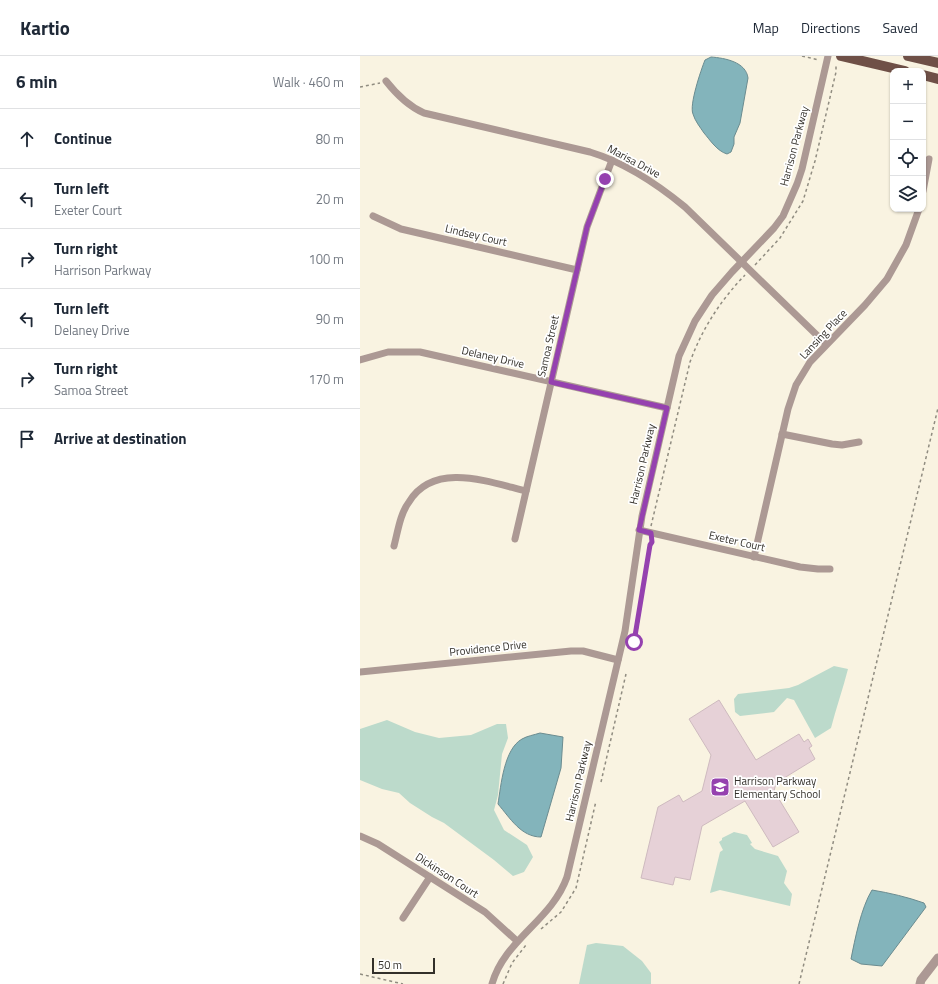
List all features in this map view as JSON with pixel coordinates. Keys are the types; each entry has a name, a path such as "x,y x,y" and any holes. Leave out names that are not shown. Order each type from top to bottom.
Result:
{"main road":[{"path":"908,56 938,63"},
{"path":"839,60 890,68"},
{"path":"926,76 938,79"}],"street":[{"name":"Harrison Parkway","path":"492,984 502,961 517,941 550,906 564,886 569,870 626,631 639,530 679,356 695,321 721,284 774,228 783,216 802,169 828,56"},
{"name":"Marisa Drive","path":"386,81 410,106 424,113 580,149 612,160 638,173 662,188 685,207 826,344"},
{"name":"Samoa Street","path":"515,539 577,270 592,212 612,160"},
{"path":"926,176 929,160"},
{"name":"Lansing Place","path":"754,557 790,400 796,385 810,362 865,305 887,279 906,245 918,212"},
{"name":"Lindsey Court","path":"372,216 400,229 577,270"},
{"name":"Delaney Drive","path":"360,360 388,352 420,352 667,408"},
{"path":"782,434 832,444 842,445 859,442"},
{"path":"394,546 403,514 409,500 417,492 433,482 448,477 463,477 526,491"},
{"name":"Exeter Court","path":"639,530 808,569 830,569"},
{"name":"Providence Drive","path":"360,672 577,650 618,660"},
{"name":"Dickinson Court","path":"360,836 378,844 484,912 517,941"},
{"path":"403,918 430,877"},
{"path":"920,984 921,980 938,958"}],"path":[{"path":"802,56 816,59"},
{"path":"632,646 636,638 650,545 652,542 651,533 653,516 690,362 698,341 714,313 730,290 780,238 803,201 816,160 839,60"},
{"path":"360,87 386,81"},
{"path":"799,984 938,408"},
{"path":"601,782 626,674"},
{"path":"360,974 403,984"}],"green space":[{"path":"834,666 848,669 831,728 815,738 794,700 787,698 774,712 740,716 735,712 734,699 738,694 789,688 798,685"},
{"path":"387,720 415,732 439,738 471,735 497,724 506,724 508,738 502,754 498,795 494,810 504,830 527,845 533,857 524,872 513,876 444,823 410,803 399,793 382,789 360,780 360,729"},
{"path":"734,832 747,835 752,843 750,844 755,849 778,856 787,871 784,883 792,894 790,906 720,890 710,893 720,852 723,850 719,842 722,838"},
{"path":"596,943 623,946 642,961 651,973 651,984 579,984 587,945"}],"water":[{"path":"711,57 722,58 734,62 743,68 748,78 740,123 734,137 734,144 731,152 727,154 723,153 711,142 695,119 692,110 696,87 703,65 705,60"},
{"path":"540,733 563,737 561,768 541,837 528,834 516,826 498,804 504,768 511,751 522,739"},
{"path":"872,890 918,901 924,903 926,907 882,966 861,964 851,959 862,914"}],"building":[{"path":"719,700 756,760 799,734 804,742 808,739 812,746 809,748 815,759 776,783 774,791 799,832 773,847 745,801 702,826 690,880 675,877 673,885 641,878 658,807 679,795 683,802 702,791 711,755 689,719"}],"place":[{"name":"Harrison Parkway Elementary School","path":"720,787"}],"route":[{"path":"605,179 587,227 551,382 667,408 639,530 651,533 652,542 650,545 636,638 634,642"}]}
